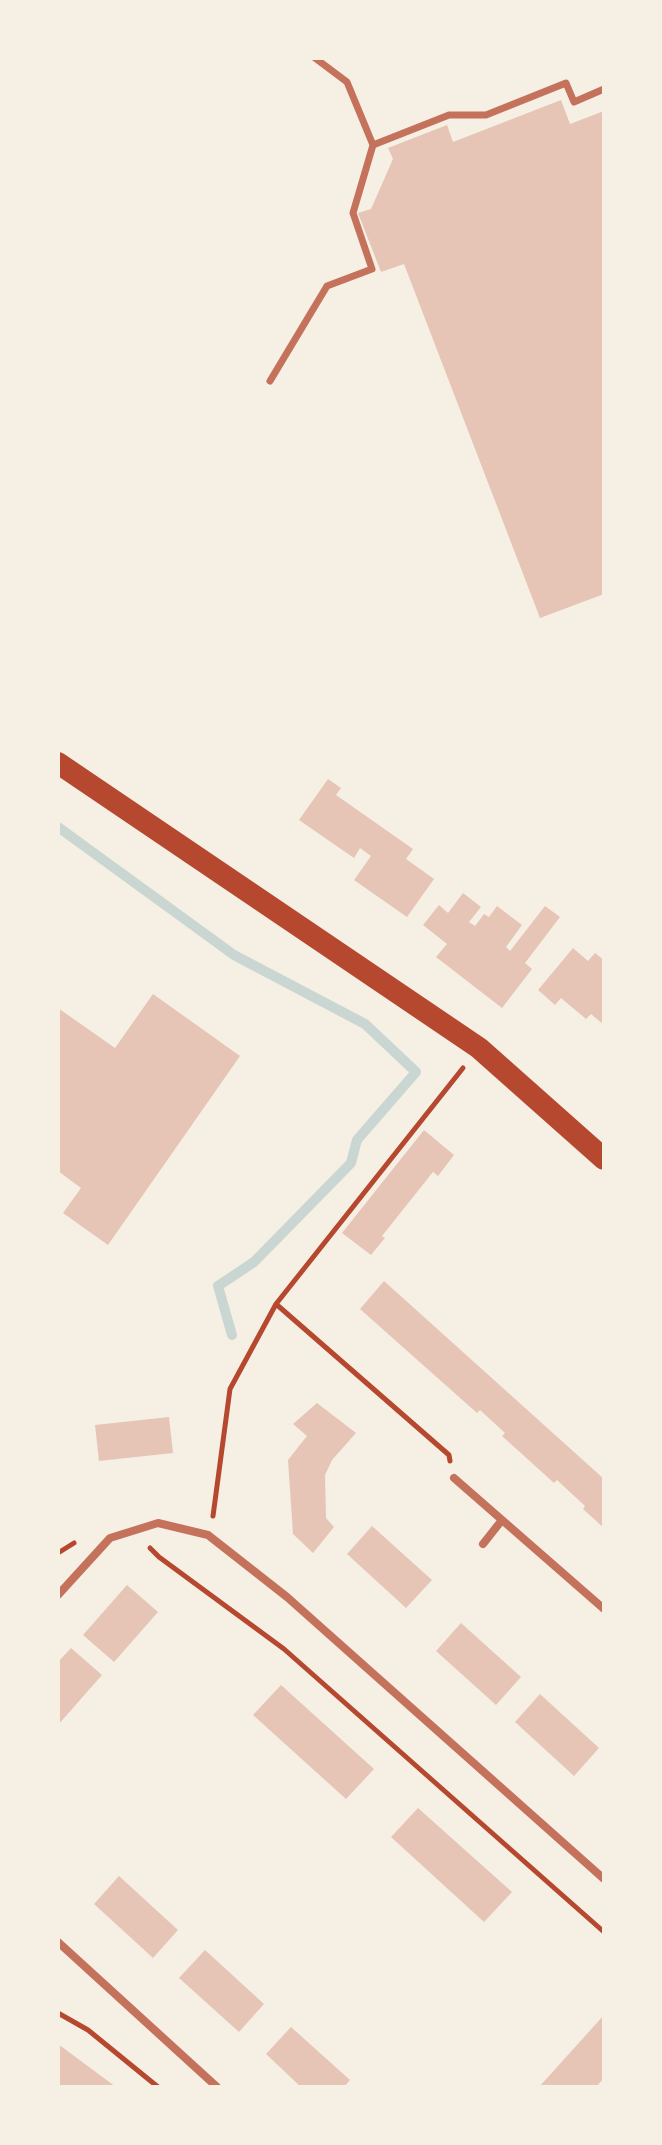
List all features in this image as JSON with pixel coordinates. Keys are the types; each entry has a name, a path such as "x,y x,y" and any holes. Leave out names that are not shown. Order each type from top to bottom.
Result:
{"highway":[{"path":"58,763 479,1048 604,1159"}],"street":[{"path":"270,381 327,286 372,269 353,213 373,145 347,82 315,58"},
{"path":"373,145 449,115 486,115 566,83 574,102 604,89"},
{"path":"454,1478 604,1609"},
{"path":"483,1544 502,1520"},
{"path":"58,1595 110,1538 158,1523 208,1535 287,1597 604,1879"},
{"path":"58,1942 217,2087"}],"path":[{"path":"208,1535 214,1513 230,1389 276,1304 479,1048"},
{"path":"276,1304 449,1455 454,1478"},
{"path":"134,1530 159,1557 284,1649 604,1932"},
{"path":"58,2013 88,2030 158,2087"}],"building":[{"path":"561,100 570,124 604,111 604,594 540,618 404,264 381,272 358,213 371,209 393,159 388,148 447,125 453,142"},
{"path":"328,779 341,788 336,795 413,849 406,859 434,879 407,917 354,880 371,856 360,848 354,858 299,820"},
{"path":"463,893 481,907 469,922 475,926 484,914 489,917 497,906 522,925 506,947 510,951 545,906 560,917 525,963 532,969 502,1008 436,957 447,944 423,925 439,905 448,913"},
{"path":"573,948 588,961 595,953 604,960 604,1025 591,1014 586,1019 561,998 555,1005 538,990"},
{"path":"153,994 240,1056 108,1245 63,1213 81,1188 58,1171 58,1008 115,1048"},
{"path":"424,1130 454,1155 438,1176 433,1172 382,1236 385,1238 371,1255 342,1233"},
{"path":"384,1281 604,1479 604,1528 557,1480 554,1483 502,1436 505,1433 480,1410 477,1413 360,1309"},
{"path":"317,1403 356,1433 332,1460 325,1475 326,1518 334,1527 313,1553 293,1534 288,1460 307,1436 293,1424"},
{"path":"169,1417 173,1453 99,1461 95,1425"},
{"path":"372,1526 432,1580 406,1608 347,1554"},
{"path":"127,1585 158,1612 114,1662 83,1635"},
{"path":"461,1623 521,1677 496,1705 436,1651"},
{"path":"71,1648 102,1675 58,1725 58,1662"},
{"path":"281,1685 374,1769 346,1799 253,1715"},
{"path":"540,1694 599,1748 574,1776 515,1722"},
{"path":"418,1808 512,1892 484,1922 391,1837"},
{"path":"119,1876 178,1930 153,1958 94,1904"},
{"path":"205,1950 264,2004 239,2032 179,1978"},
{"path":"604,2015 604,2078 596,2087 539,2087"},
{"path":"291,2027 350,2080 344,2087 301,2087 266,2054"},
{"path":"58,2044 116,2087 58,2087"}],"waterway":[{"path":"58,827 234,955 365,1024 416,1072 357,1140 351,1163 254,1262 218,1286 232,1335"}]}
